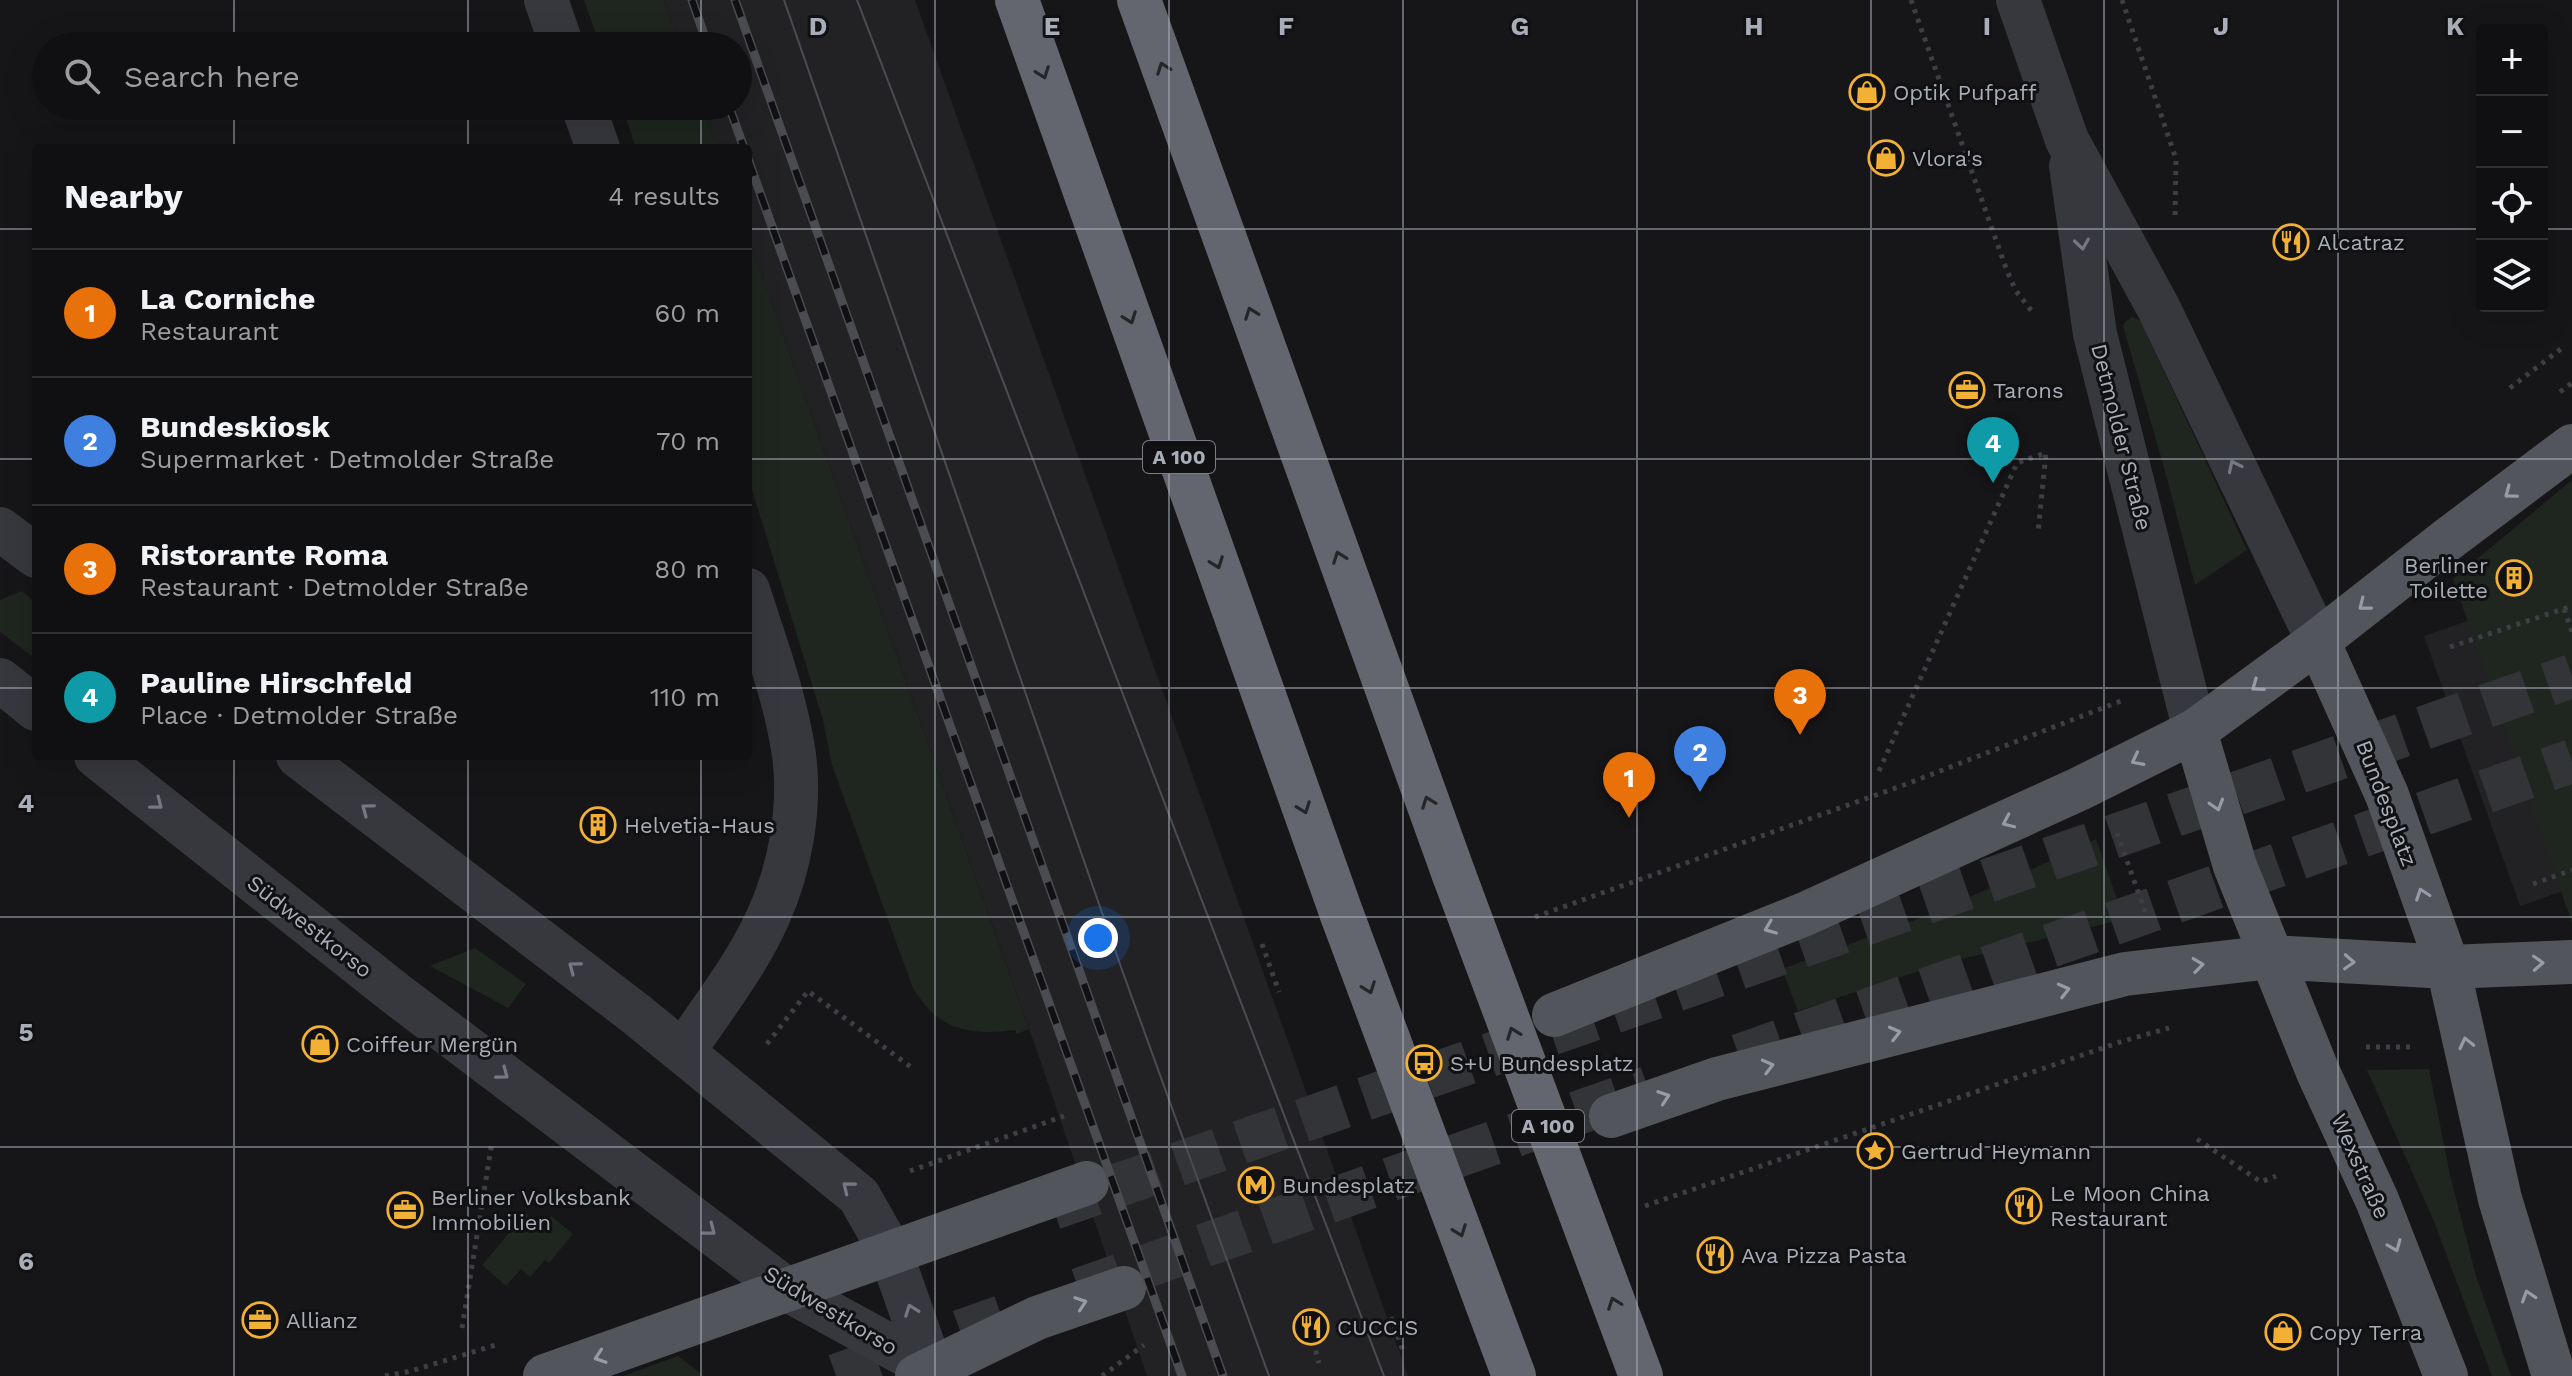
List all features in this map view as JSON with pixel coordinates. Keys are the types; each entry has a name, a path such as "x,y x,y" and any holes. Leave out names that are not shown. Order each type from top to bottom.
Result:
{"highway":[{"name":"A 100","path":"1017,0 1342,915 1514,1376"},
{"name":"A 100","path":"1139,0 1454,875 1641,1376"}],"main road":[{"path":"1554,1015 1805,914 2079,789 2195,731 2572,446"},
{"name":"Bundesplatz","path":"2318,641 2387,795 2448,967"},
{"path":"2195,731 2235,866 2271,957"},
{"path":"1611,1116 1717,1079 2125,974 2271,957 2448,967 2572,962"},
{"name":"Wexstraße","path":"2271,957 2318,1072 2377,1200 2446,1376"},
{"path":"2448,967 2500,1199 2554,1376"},
{"path":"545,1376 1087,1183"},
{"path":"928,1374 1037,1318 1124,1288"}],"street":[{"path":"546,0 557,32"},
{"name":"Detmolder Straße","path":"2018,0 2067,140 2159,309 2318,641"},
{"path":"588,120 597,144"},
{"name":"Detmolder Straße","path":"2067,140 2095,334 2195,731"},
{"path":"0,529 32,553"},
{"path":"683,1052 768,919 786,869 795,777 789,734 752,604"},
{"path":"0,680 32,706"},
{"name":"Südwestkorso","path":"101,760 395,993 786,1289 928,1374"},
{"name":"Südwestkorso","path":"303,760 683,1052 859,1196 890,1251 928,1374"}],"path":[{"path":"1911,0 2007,271 2016,291 2038,320"},
{"path":"2122,0 2176,159 2174,209 2177,229"},
{"path":"2510,388 2562,348"},
{"path":"1879,771 2017,463 2046,453 2038,533"},
{"path":"2450,647 2572,606"},
{"path":"2564,609 2572,632"},
{"path":"1535,917 1904,785 2055,725"},
{"path":"2115,829 2146,914"},
{"path":"2533,884 2572,870"},
{"path":"1262,944 1279,992"},
{"path":"767,1044 808,991 915,1070"},
{"path":"1645,1206 2162,1030"},
{"path":"2355,1046 2425,1048"},
{"path":"921,1166 1064,1116"},
{"path":"2197,1139 2261,1182 2276,1176"},
{"path":"462,1328 492,1142"},
{"path":"1391,1317 1403,1351"},
{"path":"385,1376 510,1340"},
{"path":"1313,1341 1319,1363"},
{"path":"1102,1376 1144,1345"}],"shaded area":[{"path":"584,0 664,0 676,32 595,32"},
{"path":"664,0 915,0 1408,1376 1147,1376 1038,1054 752,247 752,144 716,144 707,120 752,120 752,32 676,32"},
{"path":"627,120 707,120 716,144 635,144"},
{"path":"752,247 1029,1029 1017,1034 1015,1030 983,1032 955,1027 932,1012 912,986 832,765 823,720 752,490"},
{"path":"2132,317 2140,320 2247,550 2195,585 2123,326"},
{"path":"2572,480 2572,923 2453,579"},
{"path":"2572,585 2572,888 2520,906 2424,636"},
{"path":"22,591 32,600 32,656 0,632 0,600"},
{"path":"2096,839 2124,919 1937,965 1798,1011 1782,969 1920,918"},
{"path":"475,948 526,984 508,1008 430,966"},
{"path":"2429,1069 2450,1175 2476,1276 2511,1376 2492,1376 2433,1219 2367,1070"},
{"path":"526,1213 542,1227 551,1216 573,1234 549,1263 545,1260 530,1277 521,1269 506,1286 482,1265"},
{"path":"678,1356 704,1376 623,1376"}],"tunnel":[{"path":"1053,1208 2572,676"},
{"path":"1739,1056 2572,761"},
{"path":"1079,1290 1648,1088"},
{"path":"836,1376 1007,1315"}],"tram line":[{"path":"784,0 1122,970 1269,1376"},
{"path":"857,0 1384,1376"}],"railway":[{"path":"692,0 703,32"},
{"path":"735,0 746,32"},
{"path":"752,48 1223,1376"},
{"path":"734,120 743,144"},
{"path":"752,170 1182,1376"}],"place":[{"name":"Optik Pufpaff","path":"1867,92"},
{"name":"Vlora's","path":"1886,158"},
{"name":"Alcatraz","path":"2291,242"},
{"name":"Tarons","path":"1967,390"},
{"name":"Pauline Hirschfeld","path":"1993,483"},
{"name":"Berliner Toilette","path":"2514,578"},
{"name":"Ristorante Roma","path":"1800,735"},
{"name":"Bundeskiosk","path":"1700,792"},
{"name":"La Corniche","path":"1629,818"},
{"name":"Helvetia-Haus","path":"598,825"},
{"name":"Coiffeur Mergün","path":"320,1044"},
{"name":"S+U Bundesplatz","path":"1424,1063"},
{"name":"Gertrud Heymann","path":"1875,1151"},
{"name":"Bundesplatz","path":"1256,1185"},
{"name":"Le Moon China Restaurant","path":"2024,1206"},
{"name":"Berliner Volksbank Immobilien","path":"405,1210"},
{"name":"Ava Pizza Pasta","path":"1715,1255"},
{"name":"Allianz","path":"260,1320"},
{"name":"CUCCIS","path":"1311,1327"},
{"name":"Copy Terra","path":"2283,1332"}]}
